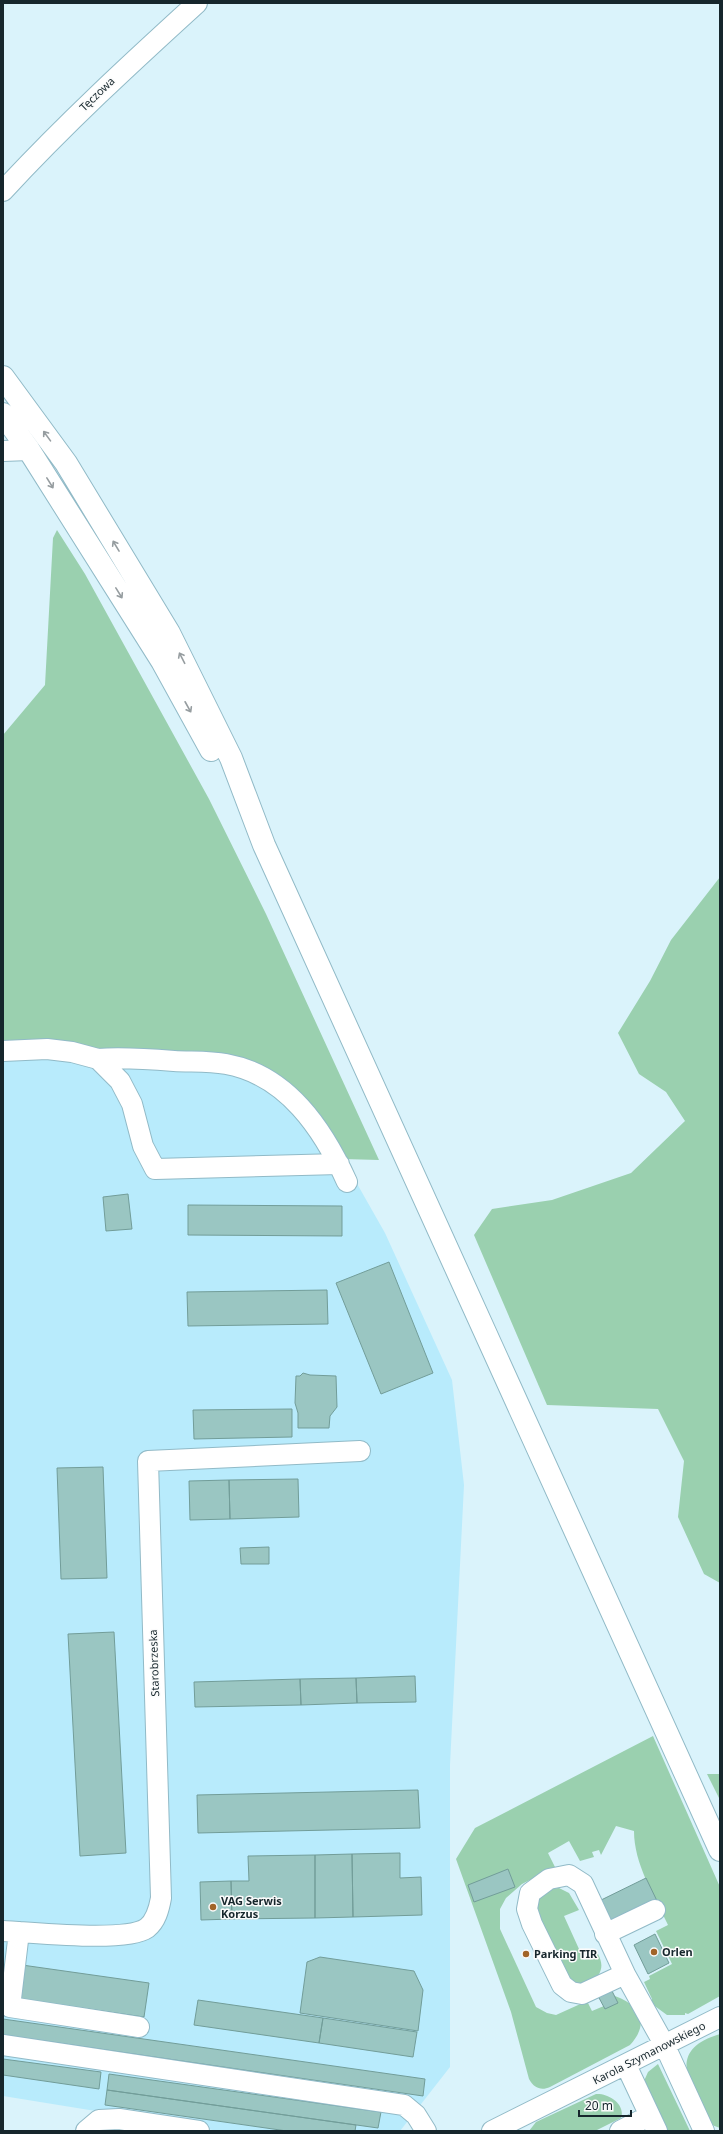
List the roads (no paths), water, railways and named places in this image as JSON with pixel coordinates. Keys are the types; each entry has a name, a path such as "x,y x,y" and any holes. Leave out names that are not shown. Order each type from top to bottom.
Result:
{"main road":[{"path":"3,376 66,463 169,633 231,758 264,845 720,1850"},
{"path":"3,414 29,450 162,661 264,845"}],"street":[{"name":"Tęczowa","path":"3,191 52,138 120,72 197,3"},
{"path":"3,451 29,450"},
{"path":"3,1051 47,1049 72,1052 98,1059 117,1057 225,1064 250,1071 276,1085 301,1107 322,1132 343,1173 156,1168 143,1146 132,1104 120,1081 98,1059"},
{"name":"Starobrzeska","path":"11,1931 97,1936 133,1934 146,1928 155,1919 159,1909 161,1898 148,1461 360,1451"},
{"path":"625,1974 582,1994 571,1992 562,1985 532,1924 527,1908 530,1893 549,1879 569,1875 583,1884 605,1934 625,1974 664,2044 704,2131"},
{"path":"605,1934 655,1910"},
{"path":"11,1931 10,2007 139,2027"},
{"name":"Karola Szymanowskiego","path":"492,2131 512,2126 664,2044 720,2017"},
{"path":"3,2045 404,2105 416,2115 426,2131"},
{"path":"620,2131 653,2124 626,2065"},
{"path":"86,2131 99,2120 120,2119 199,2131"}],"place":[{"name":"VAG Serwis Korzus","path":"213,1907"},
{"name":"Orlen","path":"654,1952"},
{"name":"Parking TIR","path":"526,1954"}]}
